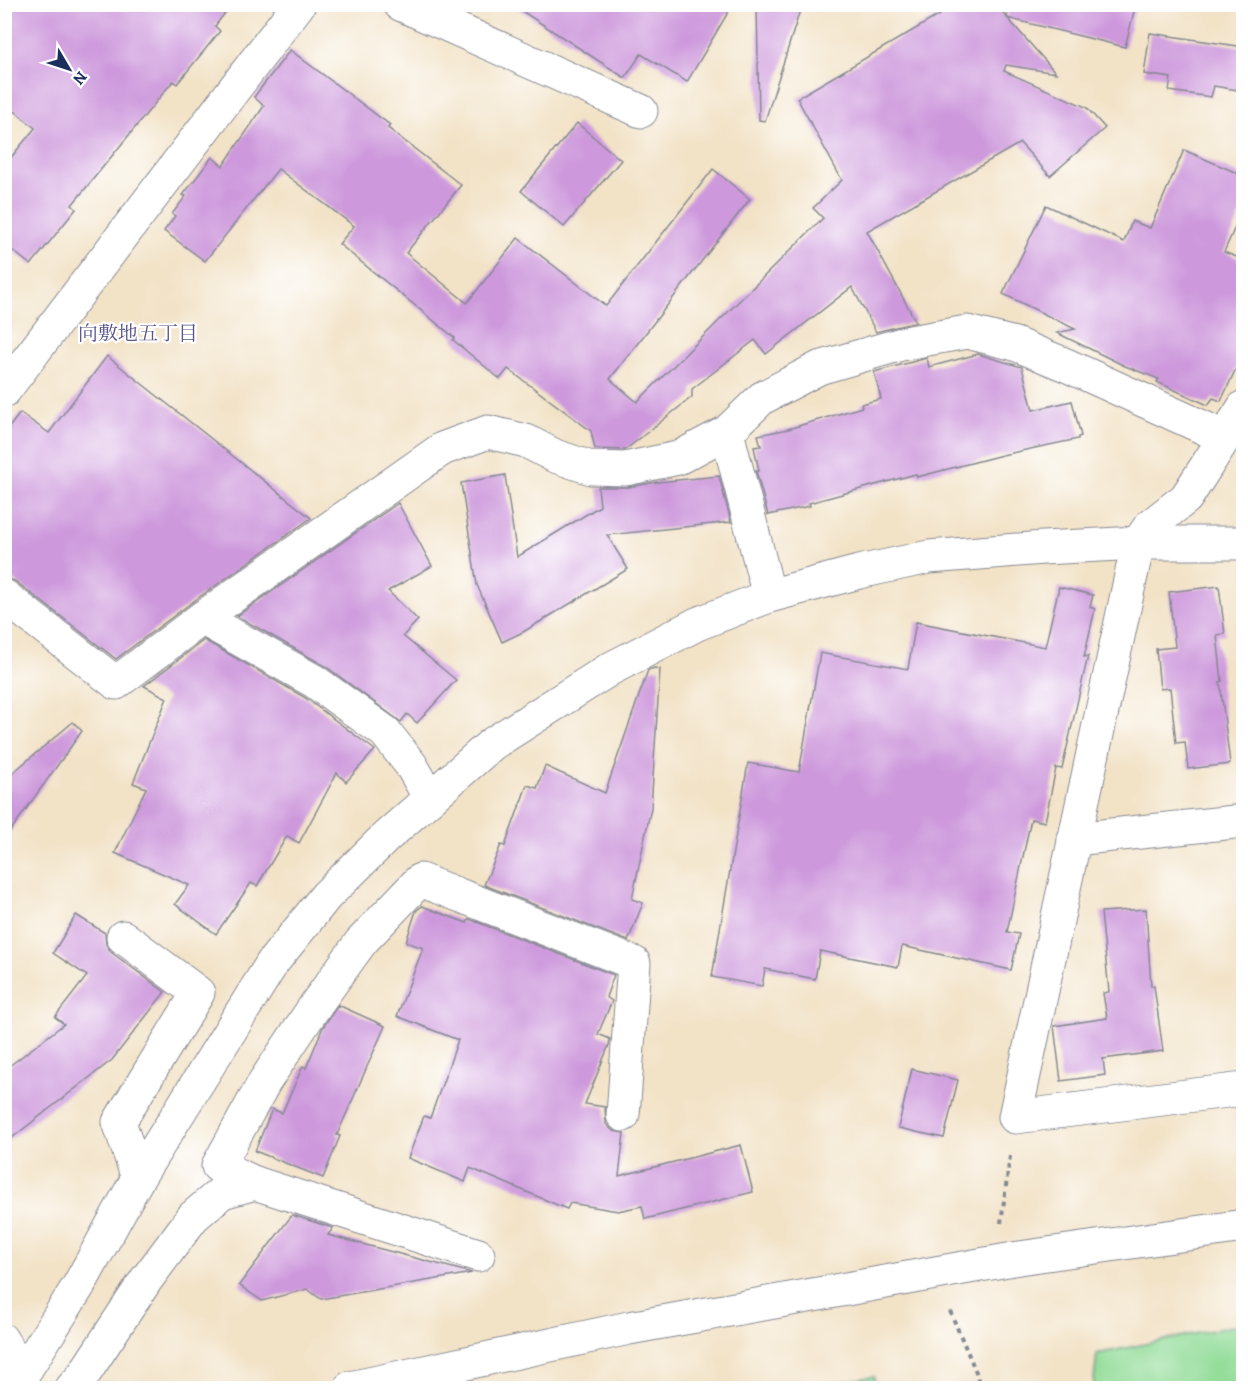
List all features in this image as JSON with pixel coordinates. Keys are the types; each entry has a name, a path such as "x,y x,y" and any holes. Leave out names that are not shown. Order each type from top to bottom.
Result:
{"street":[{"path":"5,389 299,4"},
{"path":"399,4 641,111"},
{"path":"4,596 116,683 202,618 442,449 488,432 526,441 555,456 591,468 624,469 678,458 727,432 762,398 819,368 905,343 967,332 1015,344 1224,437"},
{"path":"1244,407 1186,498 1150,526 1137,543 1015,1117 1244,1089"},
{"path":"727,432 769,596"},
{"path":"19,1380 79,1285 138,1178 273,962 326,896 387,836 492,744 610,669 697,624 769,596 929,557 1137,543 1244,543"},
{"path":"202,618 315,681 385,732 411,765 430,798"},
{"path":"1074,839 1244,821"},
{"path":"478,1255 255,1183 218,1166 265,1081 317,1003 361,942 420,880 634,963 623,1114"},
{"path":"123,937 198,993 119,1122 138,1178"},
{"path":"72,1389 146,1280 193,1217 222,1192 255,1183"},
{"path":"350,1389 629,1328 996,1262 1244,1226"}],"lane":[{"path":"4,1337 19,1380"}],"path":[{"path":"996,1262 1015,1117"},
{"path":"931,1274 960,1331 980,1389"}],"green space":[{"path":"1243,1324 1243,1388 1093,1388 1097,1354"},
{"path":"874,1376 876,1388 804,1388"}],"building":[{"path":"4,4 232,4 215,26 220,31 177,84 173,81 72,205 76,209 31,265 4,244 4,166 35,128 4,102"},
{"path":"511,4 733,4 687,82 641,54 625,78"},
{"path":"757,4 802,4 765,121 759,120"},
{"path":"958,4 995,4 1056,73 1006,65 1004,71 1086,107 1105,128 1050,176 1020,143 867,231 916,322 876,332 852,287 766,354 755,340 692,389 692,397 625,450 595,449 591,431 508,369 500,379 453,340 455,338 339,244 354,226 278,169 205,261 164,231 175,216 172,214 186,196 183,195 212,157 223,166 264,106 254,97 290,50 390,125 388,128 461,185 406,253 467,303 518,238 606,306 713,169 750,199 610,379 637,402 823,218 813,208 842,180 797,98"},
{"path":"1009,4 1136,4 1125,47 1007,18"},
{"path":"1150,33 1244,47 1244,91 1214,86 1211,97 1169,91 1171,78 1144,74"},
{"path":"577,123 621,160 564,227 521,191"},
{"path":"1184,150 1244,176 1244,207 1224,252 1244,260 1244,351 1221,401 1213,398 1208,405 1157,382 1159,379 1125,366 1057,333 1075,329 1003,294 1046,205 1124,242 1132,221 1150,228"},
{"path":"978,354 1022,367 1033,410 1072,401 1081,436 1078,439 1002,455 917,477 916,474 809,503 810,506 768,515 756,471 759,471 754,447 761,446 758,435 788,429 881,399 874,372 927,358 929,367"},
{"path":"107,356 311,518 116,659 15,581 4,578 4,434 20,413 49,433"},
{"path":"505,475 517,557 600,506 598,487 629,487 719,476 731,522 607,535 628,569 523,632 502,642 477,585 461,483"},
{"path":"398,503 432,566 388,591 418,620 403,636 456,680 417,723 407,714 401,722 325,666 237,616"},
{"path":"1219,586 1225,634 1217,635 1230,764 1188,769 1185,742 1176,743 1170,688 1160,689 1156,649 1175,647 1169,592"},
{"path":"1059,587 1093,595 1090,607 1095,609 1084,657 1088,656 1062,769 1056,768 1045,822 1031,819 1007,932 1019,934 1011,970 902,946 898,967 820,951 815,979 765,969 762,986 712,977 748,763 799,772 820,653 908,669 916,622 1045,647"},
{"path":"204,640 304,697 375,750 346,782 337,773 299,843 287,836 257,886 251,883 216,934 175,904 189,885 115,853 146,788 133,783 167,698 144,686"},
{"path":"660,669 651,808 632,899 643,903 628,941 484,885 501,845 505,846 527,785 537,788 545,766 605,793 648,670"},
{"path":"73,722 82,731 4,840 4,780"},
{"path":"422,906 467,923 469,919 614,975 606,997 612,1001 598,1034 610,1039 609,1045 585,1104 605,1107 606,1124 613,1131 624,1133 619,1176 741,1145 753,1192 645,1219 642,1206 618,1211 570,1203 567,1209 470,1168 465,1182 408,1158 424,1116 430,1118 458,1040 397,1016 423,948 406,942 416,911"},
{"path":"1146,909 1151,986 1154,986 1163,1051 1103,1059 1105,1075 1061,1081 1054,1026 1107,1018 1103,993 1109,992 1101,912"},
{"path":"76,915 105,933 106,944 111,952 165,992 112,1060 4,1144 4,1070 64,1024 55,1017 87,976 53,953"},
{"path":"338,1005 385,1026 337,1135 340,1136 323,1178 255,1151 272,1109 282,1113 303,1066 306,1068 323,1027"},
{"path":"912,1069 958,1080 944,1138 898,1128"},
{"path":"292,1215 333,1228 328,1235 472,1273 321,1299 307,1289 262,1301 239,1285"}],"district":[{"name":"向敷地五丁目","path":"138,333"}]}
